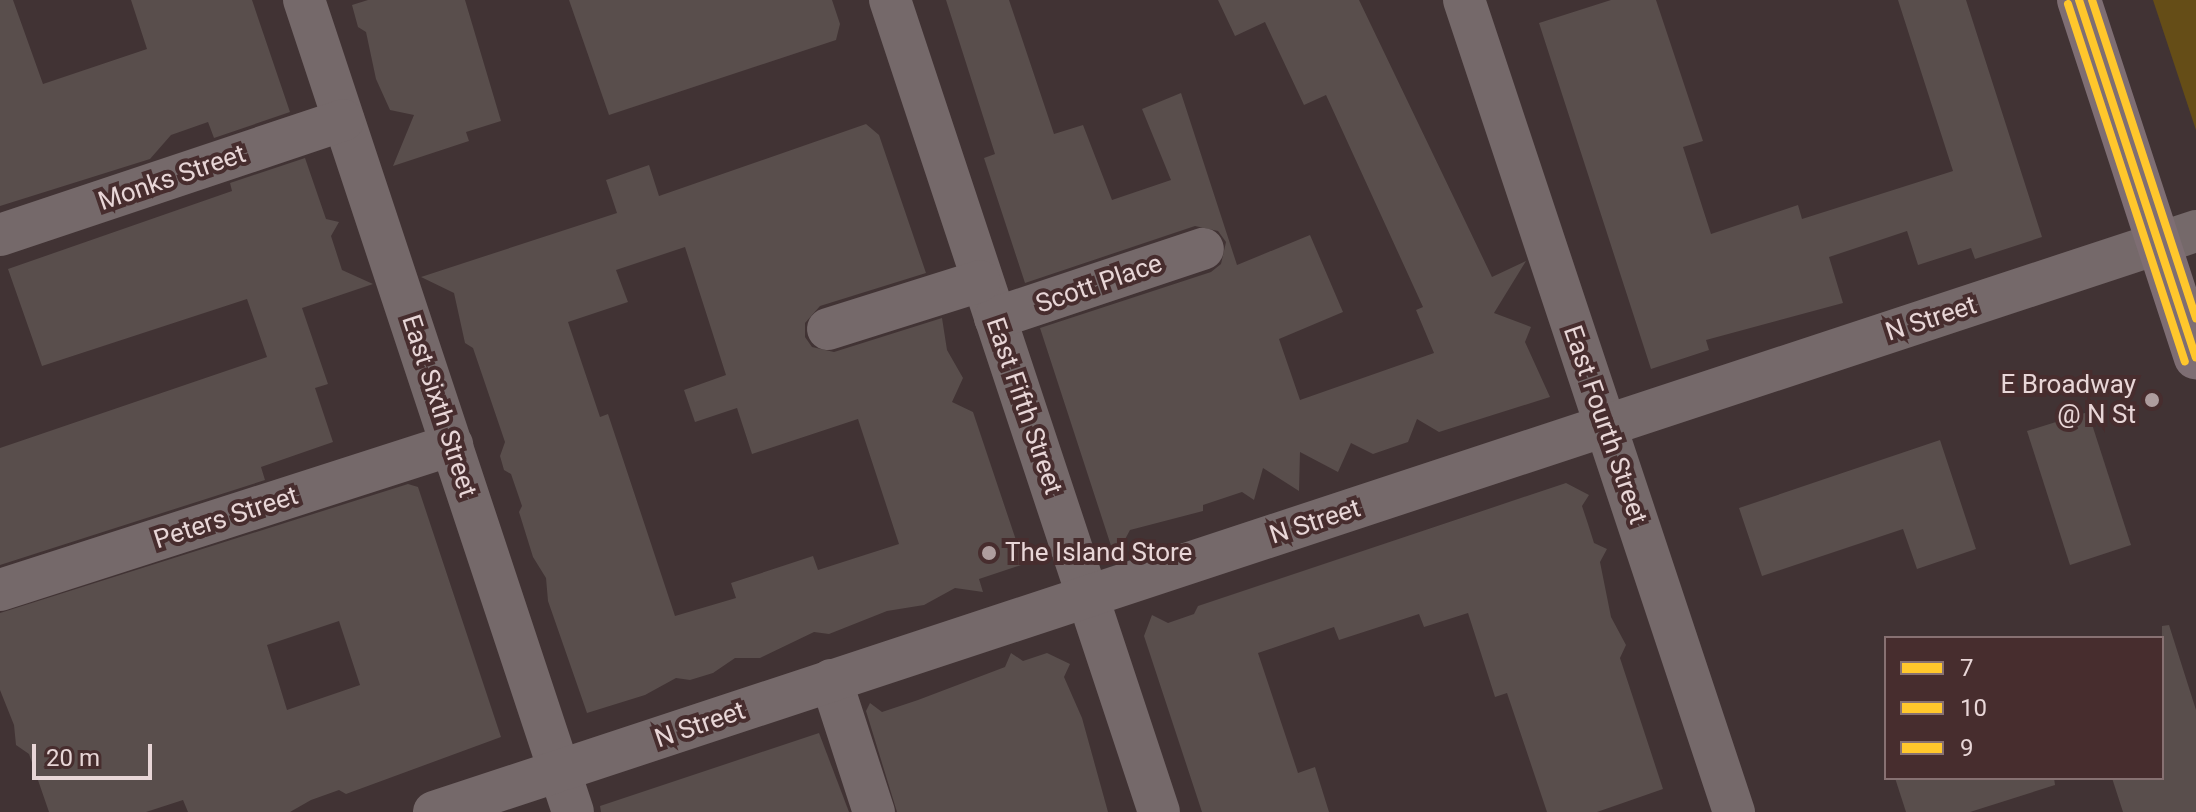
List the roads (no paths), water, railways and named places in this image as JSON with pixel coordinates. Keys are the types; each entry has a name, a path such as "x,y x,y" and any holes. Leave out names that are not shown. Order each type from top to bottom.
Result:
{"main road":[{"path":"2079,0 2177,238 2196,357"}],"street":[{"name":"East Sixth Street","path":"304,0 573,812"},
{"name":"East Fifth Street","path":"890,0 1159,812"},
{"name":"East Fourth Street","path":"1456,0 1471,19 1734,812"},
{"name":"Monks Street","path":"0,235 343,120"},
{"name":"N Street","path":"434,812 2177,238"},
{"name":"Scott Place","path":"828,329 987,300 1203,249"},
{"name":"Peters Street","path":"0,590 452,445"},
{"path":"831,680 874,812"}],"place":[{"name":"E Broadway @ N St","path":"2152,400"},
{"name":"The Island Store","path":"989,553"}]}
